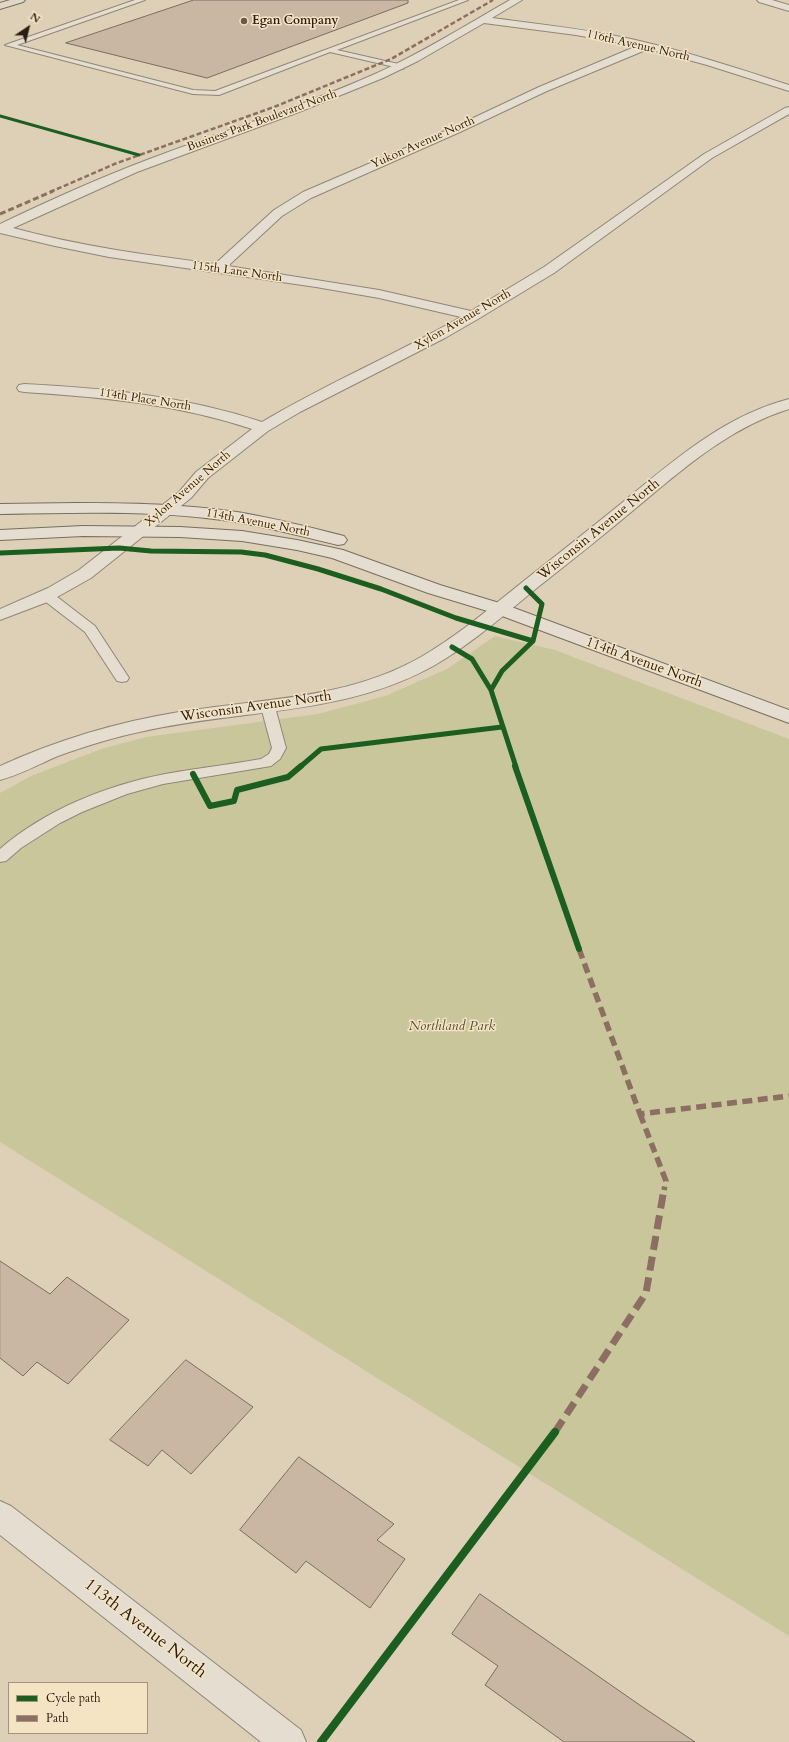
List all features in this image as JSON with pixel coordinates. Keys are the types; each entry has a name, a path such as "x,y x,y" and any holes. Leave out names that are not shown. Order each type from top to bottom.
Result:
{"highway":[{"path":"0,6 20,0"}],"street":[{"name":"Business Park Boulevard North","path":"0,228 152,162 303,108 363,83 446,42 517,0"},
{"path":"762,0 789,8"},
{"name":"116th Avenue North","path":"483,20 572,32 647,46 685,55 789,88"},
{"name":"Yukon Avenue North","path":"218,269 278,213 307,195 543,89 647,46"},
{"name":"Xylon Avenue North","path":"0,615 68,586 85,574 185,495 217,463 263,428 295,409 434,338 473,316 549,270 708,156 789,110"},
{"name":"115th Lane North","path":"0,228 83,250 365,291 406,298 473,316"},
{"name":"114th Place North","path":"24,388 101,392 168,401 228,416 263,428"},
{"name":"Wisconsin Avenue North","path":"0,774 56,749 113,731 141,724 199,715 303,703 371,687 415,668 452,647 481,626 706,443 748,418 789,404"},
{"name":"114th Avenue North","path":"0,509 81,507 166,510 205,513 269,523 338,540 453,583 476,594 500,609"},
{"name":"114th Avenue North","path":"0,535 140,531 210,533 249,537 297,545 336,554 434,589 500,609 789,717"},
{"name":"113th Avenue North","path":"0,1516 289,1742"}],"lane":[{"path":"142,0 8,45 193,92 216,93 465,0"},
{"path":"329,50 400,66"},
{"path":"47,596 90,629 122,678"},
{"path":"0,857 6,851 44,826 83,806 123,790 162,779 266,763 275,756 278,748 268,707"}],"green space":[{"name":"Northland Park","path":"495,636 555,650 789,739 789,1636 0,1142 0,793 31,776 101,749 146,737 318,714 385,696 447,669"}],"building":[{"name":"Egan Company","path":"194,0 408,0 408,3 207,78 66,43"},
{"path":"0,1261 50,1294 67,1277 129,1320 68,1384 37,1362 23,1376 0,1358"},
{"path":"186,1360 253,1407 191,1474 162,1450 148,1466 110,1440"},
{"path":"299,1457 394,1524 377,1540 405,1559 370,1608 306,1561 296,1573 240,1530"},
{"path":"480,1594 695,1742 564,1742 485,1685 498,1666 452,1634"}],"marked path":[{"path":"0,214 117,163 274,107 391,59 493,0"},
{"path":"579,949 640,1114 789,1096"},
{"path":"555,1432 646,1293 666,1181 640,1114"}],"cycle path":[{"path":"0,116 139,155"},
{"path":"0,553 119,548 151,551 241,552 265,555 318,569 381,589 456,618 533,641"},
{"path":"526,588 542,604 533,641 502,671 491,690 502,727 579,949"},
{"path":"452,647 472,659 491,690"},
{"path":"193,774 210,806 234,801 237,790 288,777 321,749 502,727"},
{"path":"321,1742 555,1432"}],"place":[{"name":"Egan Company","path":"244,21"}]}
